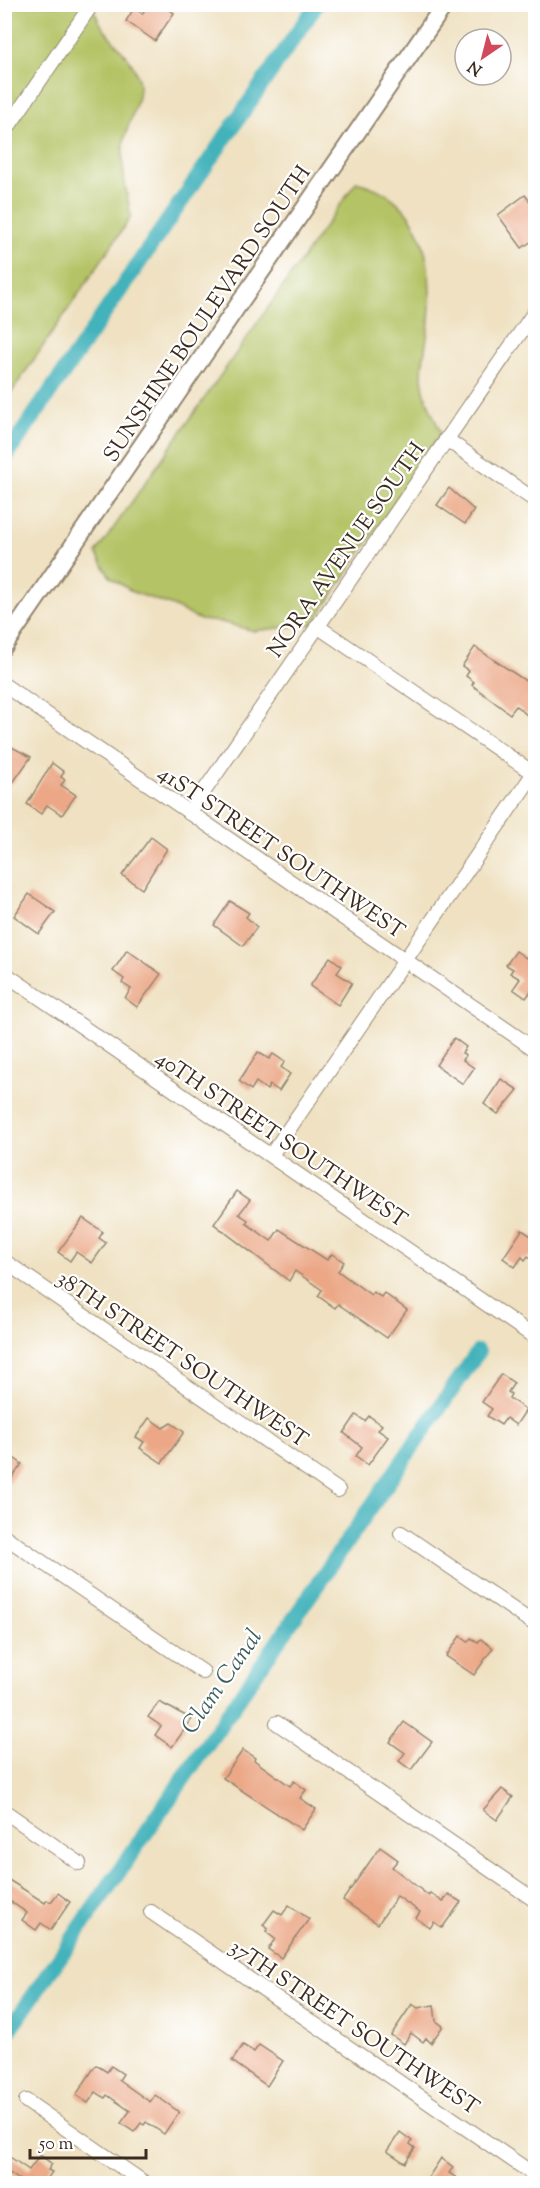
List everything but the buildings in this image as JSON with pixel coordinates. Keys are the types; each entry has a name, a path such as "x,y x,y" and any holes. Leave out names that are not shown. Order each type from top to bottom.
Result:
{"street":[{"path":"4,133 92,4"},
{"name":"SUNSHINE BOULEVARD SOUTH","path":"4,646 445,4"},
{"name":"NORA AVENUE SOUTH","path":"189,813 536,310"},
{"path":"446,439 536,501"},
{"path":"271,1155 535,773 317,626"},
{"name":"41ST STREET SOUTHWEST","path":"4,685 536,1050"},
{"name":"40TH STREET SOUTHWEST","path":"4,973 536,1338"},
{"name":"38TH STREET SOUTHWEST","path":"4,1262 338,1490"},
{"path":"402,1533 536,1625"},
{"path":"4,1536 203,1672"},
{"path":"278,1723 536,1901"},
{"path":"4,1811 79,1863"},
{"name":"37TH STREET SOUTHWEST","path":"151,1911 536,2176"},
{"path":"26,2101 146,2184"}],"green space":[{"path":"5,5 93,5 101,24 133,66 139,84 137,102 123,147 124,173 131,217 5,402"},
{"path":"356,182 379,190 396,202 410,217 426,255 430,298 422,376 424,391 441,433 313,624 254,631 221,622 200,620 173,606 133,592 110,577 96,553"}],"waterway":[{"path":"4,459 317,4"},
{"name":"Clam Canal","path":"4,2038 478,1352"}]}
